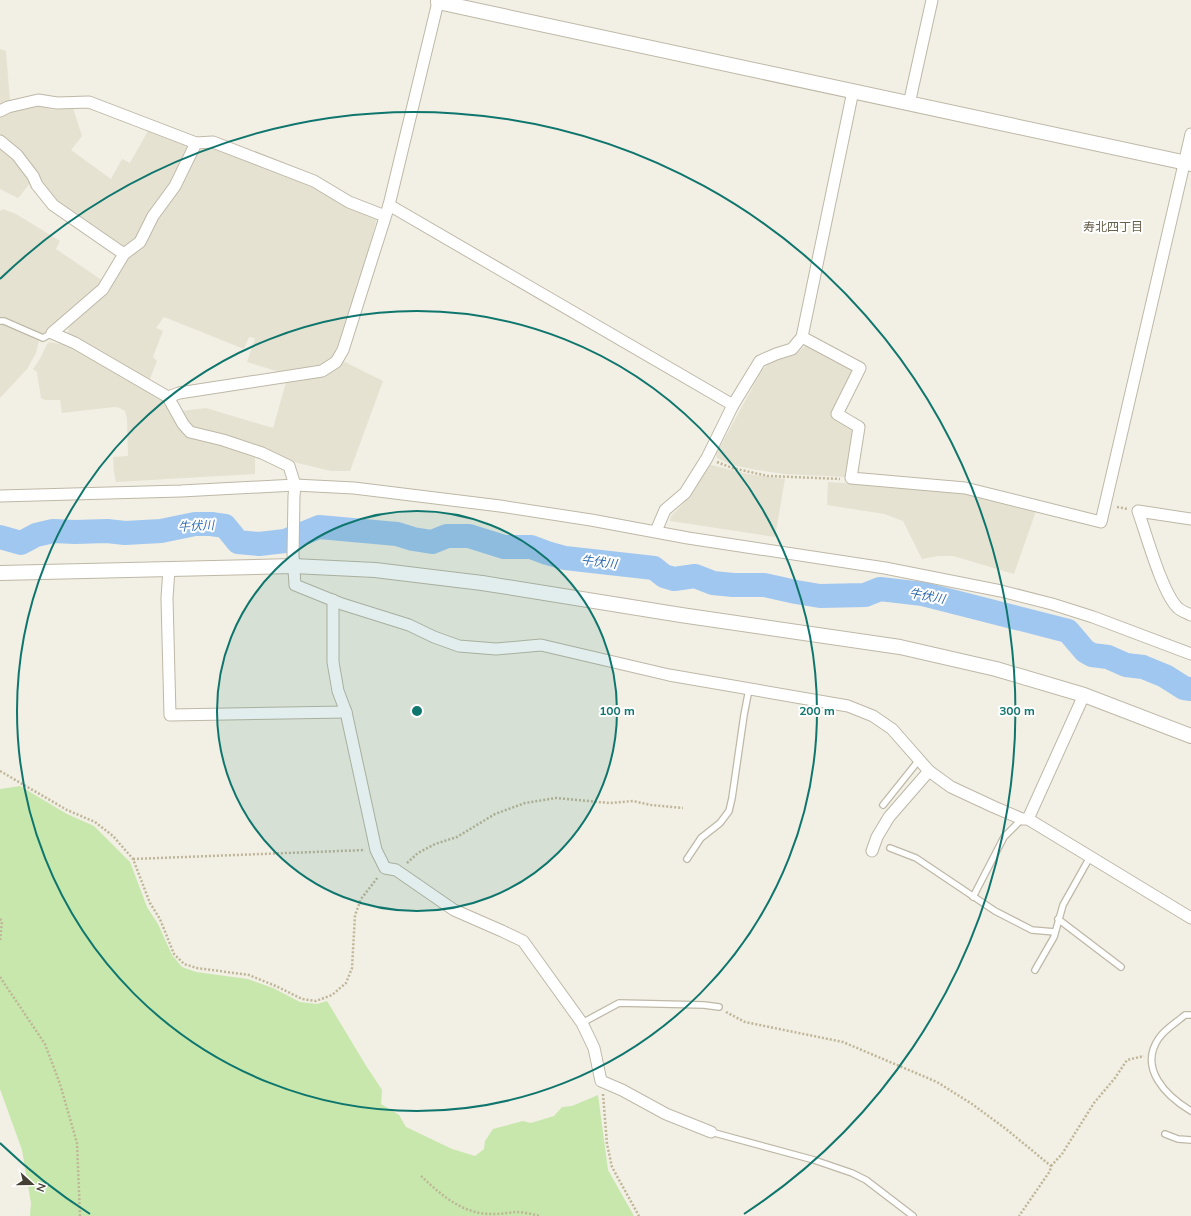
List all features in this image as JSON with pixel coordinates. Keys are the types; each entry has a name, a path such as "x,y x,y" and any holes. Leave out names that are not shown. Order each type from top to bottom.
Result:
{"street":[{"path":"909,104 932,0"},
{"path":"168,397 179,393 322,371 336,362 343,350 389,205 438,1 909,104 1188,163"},
{"path":"656,531 665,510 686,493 707,458 733,405 760,361 776,354 792,350 802,337 853,91"},
{"path":"0,111 8,107 38,100 57,103 89,102 196,143 213,142 307,178 349,202 385,216"},
{"path":"802,337 860,368 837,414 859,427 851,478 965,488 1101,522 1188,163 1191,134"},
{"path":"0,141 17,155 33,176 37,185 53,205 124,254"},
{"path":"196,143 175,186 153,216 140,242 124,254 103,289 52,333 75,343 168,397 183,424 190,432 223,440 262,453 288,466 295,485 293,561 295,585 342,604 408,625 459,646 496,649 541,645 669,675 848,706 873,716 892,729 929,771 951,786 994,807 1025,819 1191,918"},
{"path":"389,205 733,405"},
{"path":"0,496 181,491 295,485 354,488 500,506 656,531 688,538 885,568 1001,591 1052,604 1093,617 1191,654"},
{"path":"1191,519 1138,511 1162,580 1171,600 1178,608 1191,616"},
{"path":"0,573 169,569 293,561 482,583 681,615 900,647 996,670 1084,695 1191,736"},
{"path":"169,569 167,598 170,714 346,712"},
{"path":"334,600 333,662 338,691 346,712 376,850 390,869 454,910 523,941 582,1023 594,1048 601,1081 666,1114 711,1132"},
{"path":"1025,819 1084,695"},
{"path":"872,851 877,837 889,817 929,771"}],"lane":[{"path":"0,321 4,321 43,338 52,333"},
{"path":"687,859 701,838 720,823 729,811 749,689"},
{"path":"883,805 920,760"},
{"path":"973,897 1004,837 1025,819"},
{"path":"890,848 916,858 995,911 1032,930 1055,932"},
{"path":"1035,970 1054,936 1058,919 1064,905 1090,857"},
{"path":"1058,919 1121,967"},
{"path":"582,1023 619,1003 704,1005 719,1007"},
{"path":"1191,1015 1185,1015 1160,1036 1154,1046 1152,1057 1153,1069 1157,1080 1167,1092 1191,1111"},
{"path":"711,1132 852,1172 866,1180 913,1216"},
{"path":"1165,1134 1178,1139 1191,1140"}],"path":[{"path":"707,458 732,468 768,476 847,480 851,478"},
{"path":"1105,505 1138,511"},
{"path":"0,771 67,810 95,822 113,836 133,859 150,903 160,919 174,954 184,964 197,968 249,975 278,986 302,999 316,1001 332,995 346,983 352,968 355,915 361,899 390,869 408,862 418,853 435,844 457,837 494,814 525,803 556,798 610,802 633,801 650,805 683,808"},
{"path":"133,859 376,850"},
{"path":"0,919 2,921 0,942"},
{"path":"0,977 45,1044 60,1084 77,1143 80,1216"},
{"path":"719,1007 745,1022 844,1042 937,1082 972,1104 1051,1166"},
{"path":"1019,1216 1050,1171 1051,1166 1062,1154 1094,1103 1127,1060 1144,1056 1152,1057"},
{"path":"601,1081 612,1167 639,1216"},
{"path":"421,1176 437,1191 458,1206 473,1212 493,1214 517,1212 540,1216"}],"shaded area":[{"path":"0,49 6,51 10,101 0,107"},
{"path":"40,105 53,110 73,108 82,136 71,150 111,179 122,159 130,163 148,131 190,146 169,188 137,237 128,247 120,247 113,240 71,213 48,192 25,157 0,135 0,117 13,110"},
{"path":"215,147 262,168 304,182 344,206 377,218 345,328 333,356 322,366 283,373 247,362 255,338 249,337 244,349 164,317 156,328 163,331 153,357 157,361 149,381 68,335 69,322 123,263 143,244 198,149"},
{"path":"0,148 17,163 31,182 18,198 0,189"},
{"path":"3,209 16,214 60,241 56,249 103,281 92,294 43,334 12,320 0,318 0,211"},
{"path":"0,324 39,341 36,353 27,369 0,398"},
{"path":"49,342 73,346 162,399 180,428 255,455 255,474 116,482 113,457 128,456 127,419 125,411 114,407 62,413 60,400 45,400 41,398 37,372 33,369"},
{"path":"805,346 809,346 852,368 853,371 838,398 832,416 855,428 845,477 784,474 757,470 732,465 717,458 716,454 762,370 772,360 797,353"},
{"path":"343,361 383,381 350,471 331,471 285,460 195,429 190,425 181,411 206,408 273,428 287,379 334,369"},
{"path":"711,465 748,474 785,479 775,537 670,521 671,516 684,503 708,466"},
{"path":"828,482 935,489 971,494 1036,511 1014,574 953,556 938,556 922,559 903,521 884,514 827,505"}],"green space":[{"path":"20,786 67,814 94,826 130,862 147,907 158,924 172,955 182,967 196,972 248,979 273,988 300,1002 317,1004 327,1001 382,1090 381,1104 399,1115 406,1127 452,1149 475,1156 484,1149 485,1141 493,1129 523,1121 531,1123 554,1116 562,1107 572,1106 598,1095 608,1170 634,1216 30,1216 31,1203 22,1150 0,1089 0,789"}],"waterway":[{"name":"牛伏川","path":"0,537 21,543 36,535 53,531 107,531 125,533 161,531 195,524 225,526 238,542 259,544 285,541 319,527 397,534 413,539 432,542 447,536 469,536 504,547 531,547 565,558 654,568 664,576 674,579 695,576 713,583 733,585 764,585 820,596 865,595 880,589 923,594 1068,631 1085,651 1092,655 1108,657 1126,665 1143,667 1165,676 1184,688 1191,689"}],"district":[{"name":"寿北四丁目","path":"1113,227"}]}
